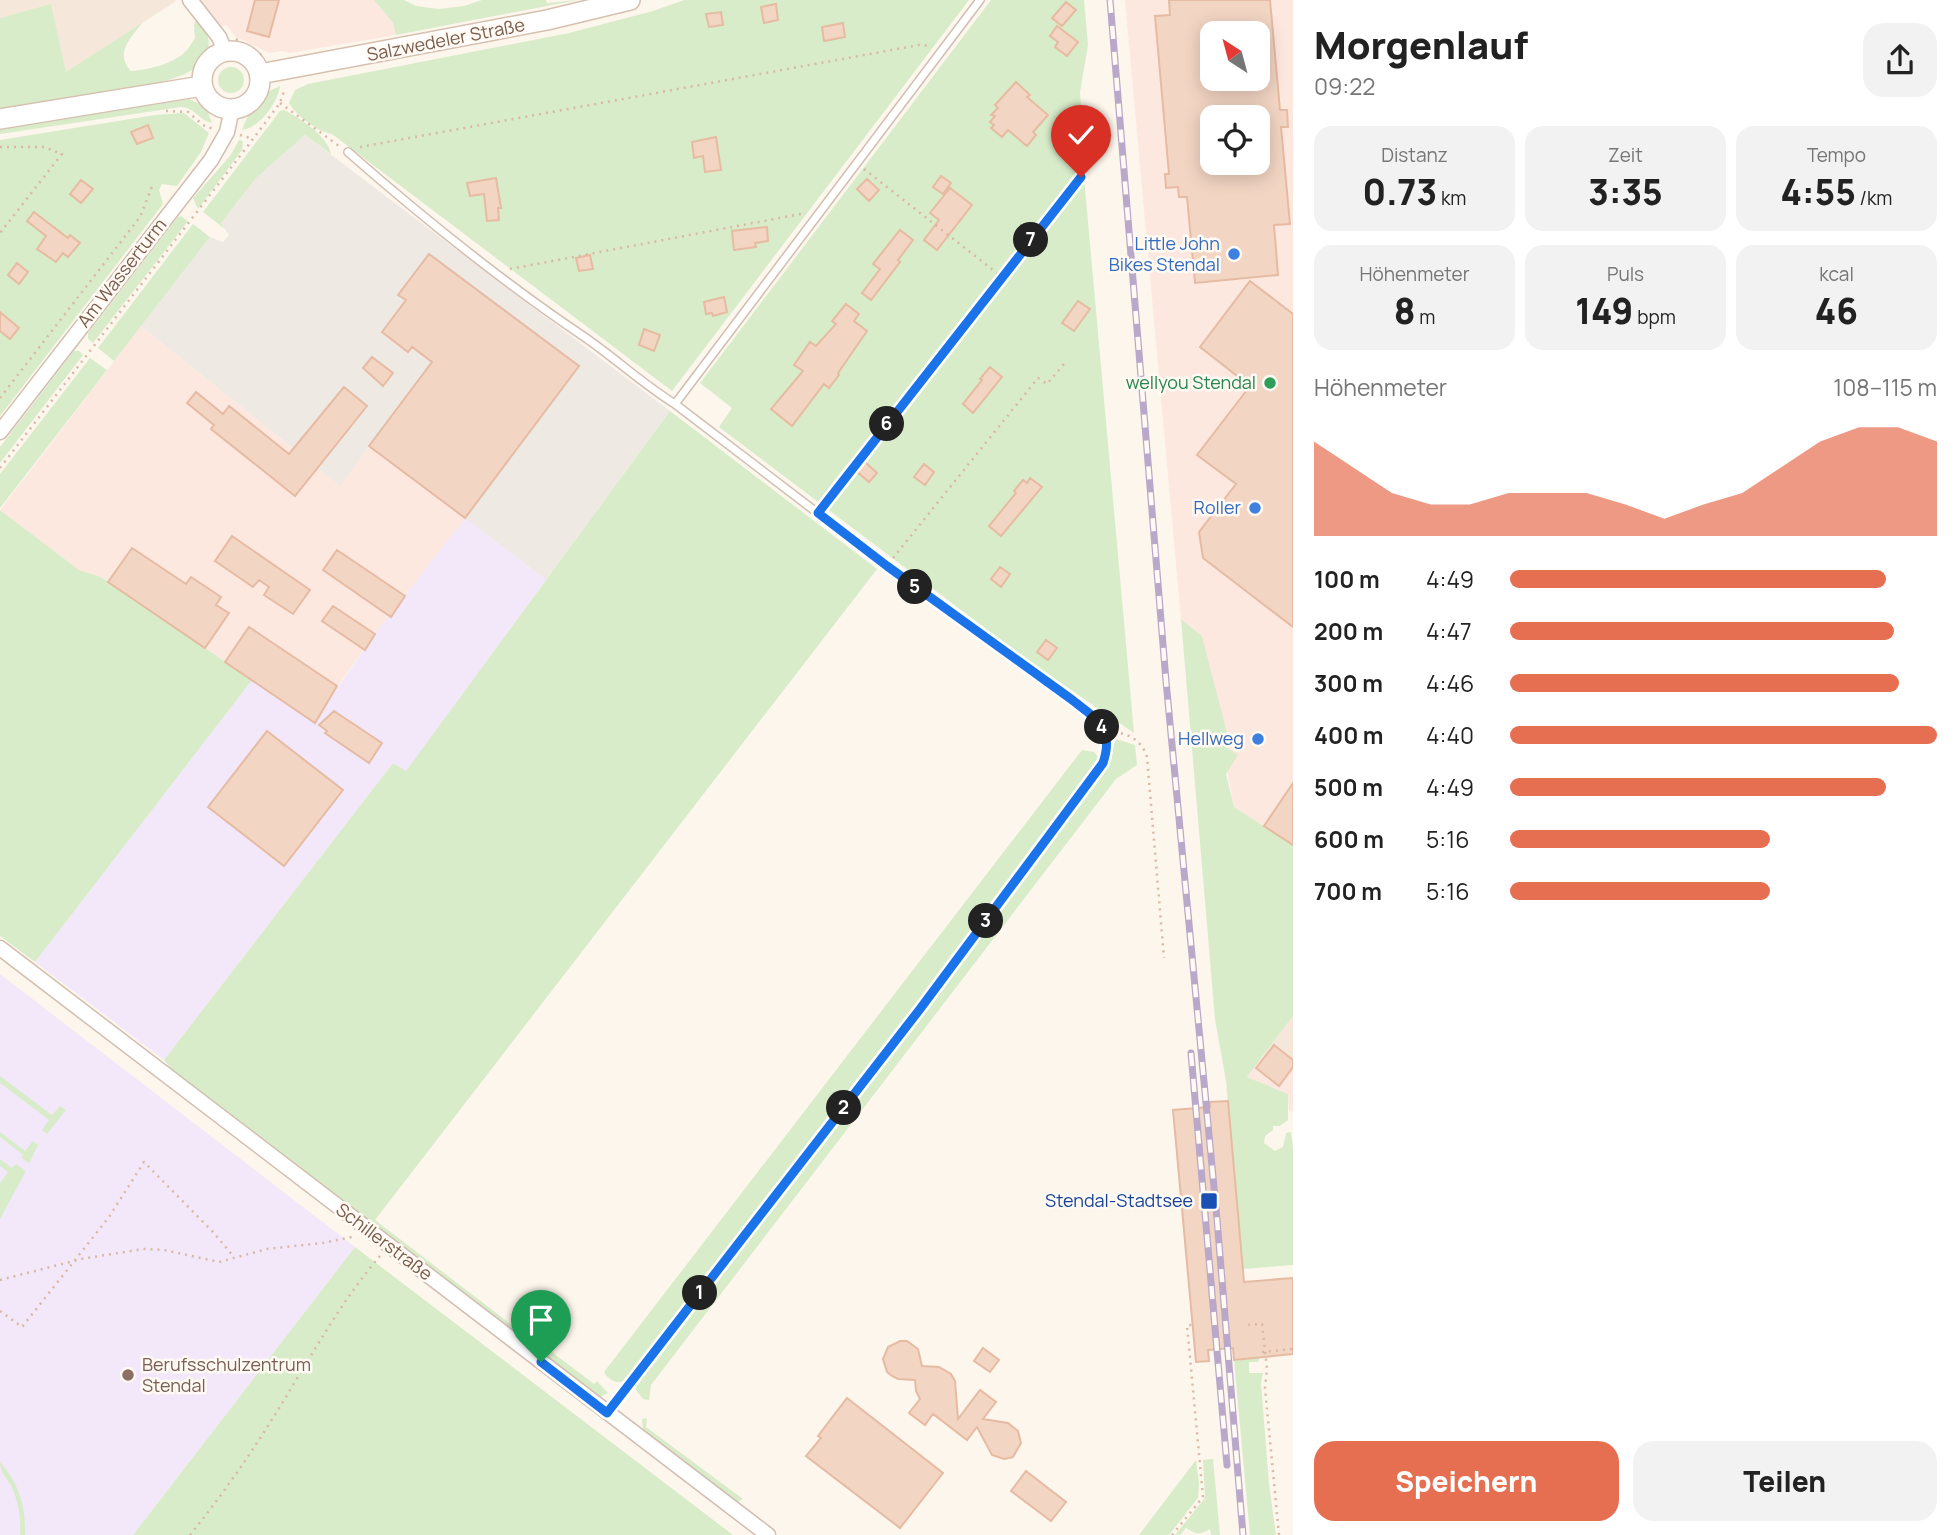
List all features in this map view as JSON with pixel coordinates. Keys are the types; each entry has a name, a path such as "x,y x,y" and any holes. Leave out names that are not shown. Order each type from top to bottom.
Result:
{"main road":[{"name":"Salzwedeler Straße","path":"260,74 547,20 630,0"},
{"path":"229,44 254,62 260,74 256,95 246,105 232,109 213,103 202,86 201,78 206,64 229,44"},
{"path":"0,119 202,86"}],"street":[{"path":"190,0 219,37 229,44"},
{"name":"Am Wasserturm","path":"0,432 211,160 227,132 232,109"},
{"name":"Schillerstraße","path":"0,948 768,1535"}],"lane":[{"path":"675,404 980,0"},
{"path":"348,152 467,252 649,388 675,404 887,566 1071,699 1098,722"}],"path":[{"path":"229,44 263,56 279,56 282,71"},
{"path":"0,468 280,103 348,152 407,137 919,46 946,47"},
{"path":"155,112 188,112 207,128 254,139"},
{"path":"0,147 44,147 62,154 0,233"},
{"path":"857,164 1002,277"},
{"path":"818,513 1081,177"},
{"path":"0,398 140,217 153,184"},
{"path":"500,275 514,266 802,212 820,214"},
{"path":"887,566 1038,377 1047,384 1064,364"},
{"path":"607,1413 920,1009 1091,780 1103,763 1108,749 1107,733 1098,722"},
{"path":"1107,733 1135,738 1144,747 1147,757 1164,958"},
{"path":"0,1311 22,1327 109,1217 144,1162 234,1257"},
{"path":"0,1280 76,1261 143,1249 163,1250 219,1262 267,1249 358,1236"},
{"path":"190,1535 218,1500 272,1420 307,1361 382,1254"},
{"path":"1248,1325 1262,1324 1267,1369 1265,1388 1279,1535"},
{"path":"1172,1535 1203,1497 1188,1325 1194,1325"},
{"path":"1264,1351 1293,1349"}],"shaded area":[{"path":"0,0 176,1 66,73 51,5 0,18"},
{"path":"198,0 374,0 393,23 396,35 290,53 269,53 236,37 226,25 221,27"},
{"path":"1125,0 1293,0 1293,845 1234,807 1202,636 1181,619"},
{"path":"305,135 670,411 546,580 369,446 340,486 141,326 210,237 223,242 229,235 221,223 256,178"},
{"path":"141,326 339,485 369,446 465,518 375,634 313,721 101,577 79,570 0,510"},
{"path":"465,518 546,580 406,772 393,763 164,1060 35,962 252,680 320,713 375,634"},
{"name":"Berufsschulzentrum Stendal","path":"0,974 355,1247 133,1535 0,1535"},
{"path":"1293,1016 1293,1067 1287,1074 1263,1056"},
{"path":"1263,1056 1287,1074 1293,1067 1293,1112 1289,1111 1288,1094 1247,1077"}],"green space":[{"path":"374,0 404,0 416,6 439,9 464,6 482,0 546,0 547,3 578,0 396,35 393,23"},
{"path":"684,0 969,0 672,391 332,134 308,122 289,103 295,90 308,84 569,33"},
{"path":"991,0 1084,0 1088,45 1080,92 1086,173 1084,177 1134,733 1026,659 719,427 732,408 700,383"},
{"path":"51,4 66,72 142,23 124,52 126,64 131,71 160,66 180,56 195,38 196,21 200,21 207,33 208,51 195,68 158,83 0,111 0,18"},
{"path":"231,67 240,71 244,80 240,89 231,93 222,89 218,80 222,71"},
{"path":"280,86 267,113 255,125 242,130 256,104 267,93"},
{"path":"189,99 206,107 212,123 181,107 0,134 0,128"},
{"path":"284,110 319,134 331,154 305,135 256,178 221,223 225,229 203,212 280,111"},
{"path":"184,113 209,133 201,152 177,186 162,184 159,190 163,204 0,416 0,140 155,115"},
{"path":"239,140 243,141 242,150 198,209 193,198 230,156"},
{"path":"181,216 188,221 93,343 88,339 88,333"},
{"path":"193,224 210,237 114,361 98,348"},
{"path":"74,351 83,355 0,463 0,447"},
{"path":"90,358 107,370 0,508 0,474"},
{"path":"670,411 877,569 375,1220 525,1335 527,1333 594,1384 597,1381 608,1393 600,1397 172,1070 164,1060 393,763 406,771"},
{"path":"0,510 79,570 101,577 252,680 35,962 0,936"},
{"path":"1181,619 1202,636 1227,733 1221,744 1238,755 1226,774 1234,807 1293,845 1293,1016 1247,1077 1288,1094 1288,1120 1280,1126 1273,1126 1273,1130 1265,1136 1264,1143 1275,1151 1283,1147 1286,1133 1291,1132 1293,1265 1243,1269 1226,1081 1215,1019"},
{"path":"1116,739 1135,745 1137,765 1116,779 651,1385 649,1400 643,1399 636,1386 1103,775"},
{"path":"1082,750 1094,752 1099,758 1095,767 991,910 664,1334 624,1381 610,1379 604,1372"},
{"path":"0,1076 52,1115 60,1106 66,1110 47,1134 42,1130 49,1120 0,1083"},
{"path":"0,1132 25,1151 33,1141 38,1145 29,1164 21,1157 23,1155 0,1137"},
{"path":"0,1159 12,1168 16,1164 26,1171 0,1219 0,1183 8,1172 0,1166"},
{"path":"355,1247 733,1535 133,1535"},
{"path":"1260,1357 1258,1362 1249,1362 1249,1373 1263,1373 1261,1383 1269,1484 1276,1535 1250,1535 1234,1360"},
{"path":"644,1418 647,1419 646,1427 743,1499 738,1502 643,1430"},
{"path":"1213,1459 1220,1535 1211,1535 1210,1529 1198,1533 1186,1528 1180,1535 1175,1535 1205,1498 1203,1460"},
{"path":"1196,1460 1198,1498 1169,1535 1139,1535"},
{"path":"0,1462 12,1478 20,1496 25,1535 20,1535 16,1499"}],"building":[{"path":"255,0 279,0 269,37 247,31"},
{"path":"1169,0 1270,0 1280,110 1287,110 1288,127 1281,127 1290,224 1274,225 1278,275 1195,283 1187,197 1179,197 1178,187 1166,188 1165,174 1169,174 1155,16 1170,15"},
{"path":"1066,2 1076,10 1062,26 1052,18"},
{"path":"776,4 778,20 764,23 761,7"},
{"path":"721,12 723,25 709,27 706,14"},
{"path":"843,23 845,37 824,41 822,27"},
{"path":"1057,26 1078,42 1067,56 1055,47 1058,42 1050,36"},
{"path":"1016,82 1030,95 1027,97 1048,115 1033,132 1036,135 1027,146 1008,130 1002,137 991,128 994,125 990,122 995,116 991,115 998,108 995,105"},
{"path":"148,125 153,138 137,144 131,132"},
{"path":"716,137 721,170 705,172 703,156 694,158 692,142"},
{"path":"941,176 951,183 943,194 933,187"},
{"path":"496,178 501,208 498,208 499,220 487,221 484,194 470,196 467,183"},
{"path":"867,179 879,190 869,201 857,189"},
{"path":"81,180 93,189 81,203 70,194"},
{"path":"950,188 972,205 937,250 924,240 939,220 930,213"},
{"path":"34,212 68,238 70,235 80,243 68,257 63,253 56,262 37,249 46,236 27,221"},
{"path":"767,227 768,241 755,243 756,247 734,250 732,231"},
{"path":"900,230 913,240 871,300 862,293 880,269 873,264"},
{"path":"429,254 579,366 465,518 369,446 432,362 412,347 408,352 382,332 406,300 398,295"},
{"path":"590,255 593,269 579,271 576,258"},
{"path":"17,263 28,272 19,284 8,275"},
{"name":"Roller","path":"1250,281 1293,314 1293,627 1203,558 1199,532 1236,484 1197,455 1250,386 1200,347"},
{"path":"724,297 727,312 713,316 712,313 706,314 704,302"},
{"path":"1078,301 1090,309 1074,331 1062,323"},
{"path":"846,304 859,314 854,321 867,331 829,388 824,384 792,426 771,409 803,371 794,365 810,342 816,346 836,324 832,321"},
{"path":"0,312 19,328 10,339 0,331"},
{"path":"644,329 660,335 654,351 639,345"},
{"path":"372,357 393,373 383,386 363,368"},
{"path":"990,367 1002,377 973,413 963,404"},
{"path":"344,387 367,406 295,496 211,429 214,425 187,403 196,392 223,414 229,406 289,454"},
{"path":"864,461 877,473 869,482 856,471"},
{"path":"924,464 934,472 925,485 914,477"},
{"path":"1030,478 1042,487 1001,536 989,526 1023,480 1027,483"},
{"path":"232,536 310,590 293,614 264,595 269,587 259,580 253,587 215,561"},
{"path":"132,548 186,584 191,577 221,597 216,605 229,613 205,648 108,582"},
{"path":"337,550 405,596 391,617 323,570"},
{"path":"1000,567 1010,574 1001,587 991,579"},
{"path":"333,606 375,634 365,650 322,621"},
{"path":"249,627 337,686 315,723 225,662"},
{"path":"1046,640 1057,648 1048,660 1037,652"},
{"path":"334,711 382,743 369,763 325,733 327,731 319,725"},
{"path":"267,731 343,790 284,866 208,807"},
{"path":"1293,783 1293,845 1264,826"},
{"path":"1274,1045 1293,1060 1293,1067 1279,1086 1256,1068"},
{"path":"1228,1101 1244,1282 1293,1278 1293,1354 1234,1360 1233,1348 1208,1350 1209,1361 1196,1362 1173,1110 1210,1107 1210,1102"},
{"path":"900,1341 907,1341 918,1349 922,1366 939,1367 951,1374 955,1381 958,1419 980,1390 996,1402 983,1419 1008,1423 1018,1431 1021,1443 1013,1457 1004,1459 992,1455 977,1427 967,1440 933,1414 925,1425 909,1413 920,1399 915,1380 892,1376 887,1372 883,1359 888,1347"},
{"path":"983,1348 999,1360 990,1372 974,1361"},
{"path":"847,1398 943,1473 900,1528 806,1456"},
{"path":"1026,1471 1066,1502 1051,1521 1011,1491"}],"railway":[{"path":"1110,0 1166,681 1217,1219 1243,1535"},
{"path":"1191,1053 1227,1465"}],"place":[{"name":"Little John Bikes Stendal","path":"1234,254"},
{"name":"wellyou Stendal","path":"1270,383"},
{"name":"Roller","path":"1255,508"},
{"name":"Hellweg","path":"1258,739"},
{"name":"Stendal-Stadtsee","path":"1209,1201"},
{"name":"Berufsschulzentrum Stendal","path":"128,1375"}],"route":[{"path":"541,1362 607,1413 920,1009 1103,763 1108,749 1107,733 1098,722 1071,699 818,513 1081,177"}]}
